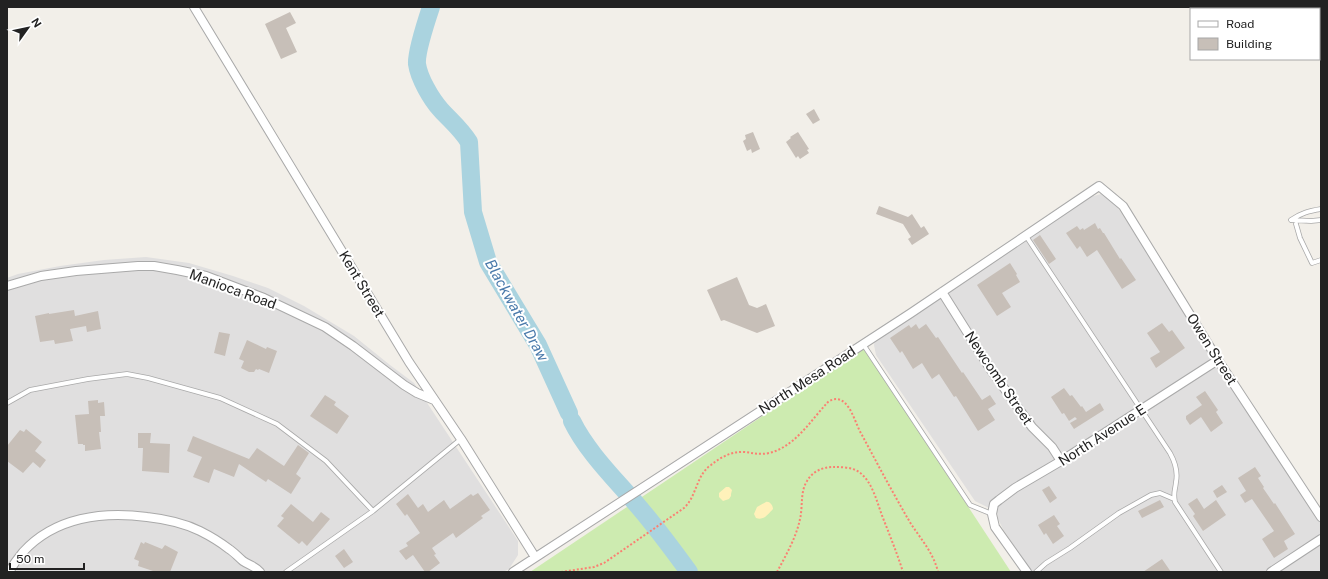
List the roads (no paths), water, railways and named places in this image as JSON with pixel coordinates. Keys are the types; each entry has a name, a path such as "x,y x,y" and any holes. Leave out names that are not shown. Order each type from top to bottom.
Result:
{"street":[{"name":"Kent Street","path":"194,7 409,362 461,439 535,557"},
{"name":"North Mesa Road","path":"513,572 942,292 1099,186"},
{"name":"Owen Street","path":"1099,186 1123,206 1218,360 1321,517"},
{"name":"Manioca Road","path":"7,286 41,276 132,266 154,266 206,276 264,298 325,327 353,346 404,385 434,400"},
{"name":"Newcomb Street","path":"942,292 990,370 1032,427 1052,447 1061,461"},
{"name":"North Avenue E","path":"992,514 994,504 1015,488 1061,461 1218,360"},
{"path":"9,572 23,552 48,533 62,525 83,518 109,514 131,514 154,518 179,523 199,530 218,541 243,562 257,568 260,572"},
{"path":"992,514 995,527 1027,572"},
{"path":"1272,572 1321,540"}],"lane":[{"path":"1321,209 1310,210 1291,220 1321,220"},
{"path":"1296,224 1300,238 1312,263 1321,260"},
{"path":"1025,236 1170,453 1176,465 1176,481 1173,493 1175,502 1221,572"},
{"path":"863,343 970,505 992,514"},
{"path":"7,403 30,390 88,379 127,374 148,378 220,398 277,424 326,461 373,511"},
{"path":"286,572 373,511 461,439"},
{"path":"1036,572 1046,562 1070,548 1118,513 1151,495 1160,493 1174,499"}],"waterway":[{"name":"Blackwater Draw","path":"431,7 418,52 417,64 420,76 437,105 469,142 473,212 488,262 538,345 569,413"},
{"name":"Blackwater Draw","path":"572,421 594,455 651,522 689,572"}]}
